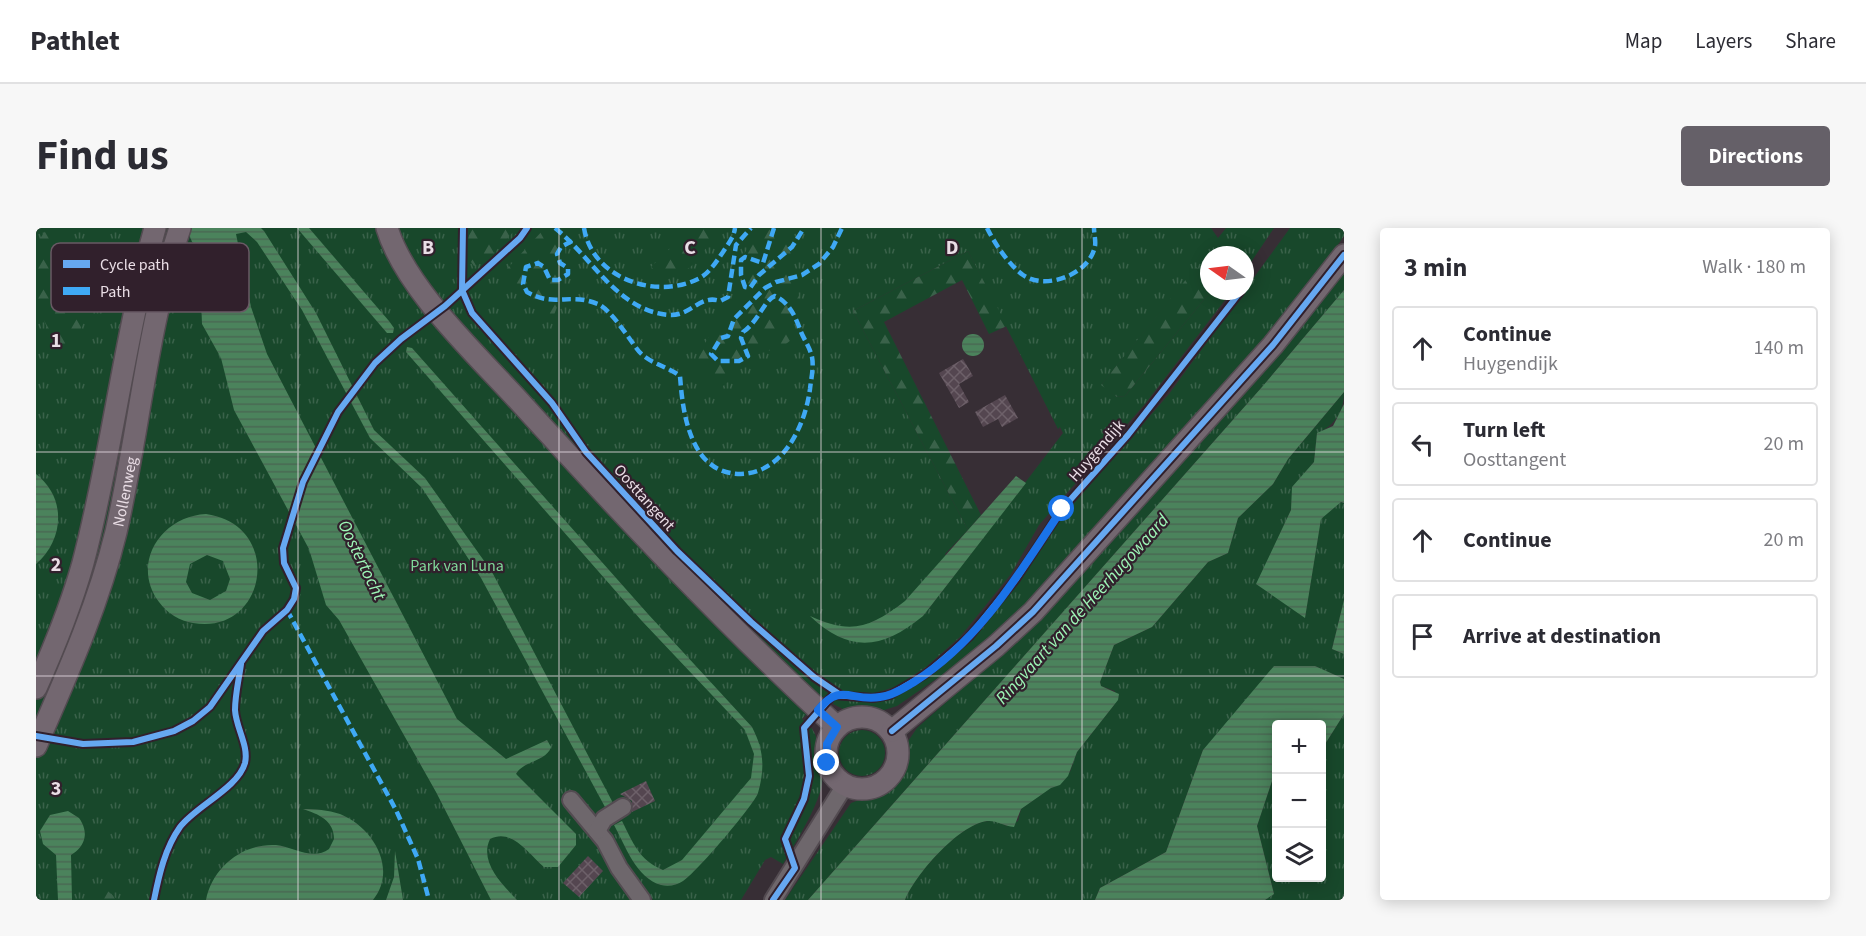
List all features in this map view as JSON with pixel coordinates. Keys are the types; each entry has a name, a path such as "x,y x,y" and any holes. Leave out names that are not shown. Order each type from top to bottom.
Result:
{"main road":[{"name":"Nollenweg","path":"151,243 155,228"},
{"name":"Oosttangent","path":"387,228 399,258 421,290 477,355 634,526 837,727"},
{"path":"892,731 1034,612 1273,345 1344,255"},
{"name":"Nollenweg","path":"36,688 60,630 82,564 105,468 133,312"},
{"name":"Nollenweg","path":"36,746 92,610 116,533 158,312"},
{"path":"865,716 875,718 892,731 899,751 893,772 886,780 866,789 845,785 831,772 827,763 827,744 837,727 845,721 865,716"}],"street":[{"path":"773,900 845,785"},
{"path":"571,800 597,831 642,900"},
{"path":"597,831 604,819 623,807"}],"green space":[{"name":"Park van Luna","path":"36,228 1211,228 1218,238 1226,228 1274,228 1254,258 1254,246 1200,246 1200,271 1196,268 1102,384 1117,397 1125,396 1204,300 1225,300 1145,404 1039,525 1011,574 960,637 926,667 897,686 876,693 833,692 823,697 802,719 811,727 816,739 822,783 817,802 783,864 771,857 765,860 741,900 653,900 644,888 635,900 36,900","holes":["968,251 1058,429 1060,427 1063,433 923,616 948,561 945,554 968,530 853,311"]},
{"path":"470,228 517,228 485,262 474,266 466,255"},
{"path":"545,228 560,228 565,250 564,283 554,315 539,309 524,298 507,279 504,272"},
{"path":"686,228 713,228 710,239 699,258 682,272 672,274 662,273 651,267 681,238"},
{"path":"757,228 783,228 796,271 799,298 791,340 782,347 756,354 721,388 708,383 696,372 698,360 707,339 747,294 741,264"},
{"path":"1290,228 1344,228 1344,236 1307,289 1025,608 965,659 897,706 881,711 845,710 833,704 835,700 845,697 878,701 901,694 931,673 980,628 1008,593 1054,526 1169,394 1238,300 1254,300 1254,277"},
{"path":"46,230 58,237 62,243 51,243 51,312 81,312 79,340 74,353 60,348 50,336 36,298 37,243"},
{"path":"968,251 1007,326 989,334 962,280 884,322 981,515 968,530 853,311"},
{"path":"1196,267 1200,270 1200,300 1204,300 1125,396 1117,397 1101,385"},
{"path":"1344,268 1344,290 1262,387 808,900 785,900 851,803 883,791 896,779 903,763 906,744 917,728 1012,644"},
{"path":"1344,392 1344,399 1337,418 1317,434 1314,462 1293,487 1291,510 1257,584 1305,617 1321,518 1341,502 1344,503 1344,600 1332,649 1344,654 1344,679 1315,666 1203,750 1166,852 1100,888 1095,900 905,900 928,864 952,840 978,823 991,821 1007,826 1018,821 1021,809 1070,772 1077,752 1114,705 1115,691 1101,686 1100,682 1114,645 1152,627 1208,562 1228,553 1238,518 1273,484 1288,459"},
{"path":"1344,714 1344,900 1265,900 1274,894 1257,826 1272,781 1272,882 1326,882 1326,743"},
{"path":"862,730 871,731 879,736 884,744 884,762 879,770 871,775 862,776 853,775 845,770 840,762 839,753 840,744 845,736 853,731"},
{"path":"94,884 102,886 118,900 87,900 87,890"}],"water":[{"path":"187,228 261,228 264,231 316,313 374,430 425,478 492,572 613,803 605,807 481,578 422,488 370,438 302,310 257,242 246,232 236,234 238,243 192,242"},
{"path":"297,228 309,228 389,321 394,328 393,333 387,333"},
{"name":"Ringvaart van de Heerhugowaard","path":"1344,290 1344,392 1288,459 1273,484 1238,518 1228,553 1208,562 1152,627 1114,645 1100,682 1101,686 1119,694 1118,700 1077,752 1068,776 1060,785 1051,788 1021,809 1014,827 987,821 963,832 951,841 928,865 905,900 808,900 1262,387"},
{"name":"Oostertocht","path":"249,297 267,354 457,719 506,759 547,740 551,747 549,752 524,766 516,774 576,834 576,845 558,867 544,867 513,839 498,836 490,839 487,856 490,864 499,880 517,900 491,900 436,792 339,620 326,605 309,549 234,410 221,358 202,324 202,312 249,312"},
{"path":"973,334 981,337 984,345 981,353 973,356 965,353 962,345 965,337"},
{"path":"407,347 412,348 648,614 752,727 762,759 762,775 758,793 724,839 690,876 676,885 661,885 645,875 632,860 614,825 622,821 642,856 655,866 663,870 682,860 751,778 754,754 745,730 641,620 406,352"},
{"path":"1344,404 1344,503 1341,502 1321,519 1305,618 1256,584 1291,510 1292,487 1314,462 1317,433 1333,426"},
{"path":"36,474 53,495 58,519 52,543 36,564"},
{"path":"1016,476 1026,483 923,616 908,627 880,641 867,643 839,637 810,616 824,622 849,627 870,623 893,610 905,601"},
{"path":"206,514 231,522 248,538 256,557 257,577 250,597 237,613 218,622 193,623 179,618 162,606 151,587 148,572 155,544 164,532 190,517","holes":["207,555 223,561 230,579 226,591 210,600 192,593 186,582 190,564"]},
{"path":"1344,600 1344,654 1332,649"},
{"path":"1274,666 1315,666 1344,679 1344,714 1326,743 1326,720 1272,720 1272,781 1257,826 1274,894 1265,900 1095,900 1100,888 1166,852 1203,750"},
{"path":"303,809 340,814 352,820 372,839 382,863 383,875 380,888 373,900 206,900 209,888 222,868 240,853 252,848 276,845 310,854 329,849 334,839 328,822"},
{"path":"68,811 79,818 85,833 83,843 71,855 72,900 58,900 56,855 43,844 40,831 50,815"},
{"path":"395,851 403,900 386,900 394,877"}],"building":[{"path":"963,359 973,376 959,384 969,402 959,408 939,373"},
{"path":"1005,395 1018,418 1002,427 998,419 983,427 975,412"},
{"path":"646,781 655,801 632,812 632,801 620,794"},
{"path":"588,856 603,871 579,897 563,883"}],"marked path":[{"path":"555,228 620,294 652,312 670,315 684,312 707,300 720,301 728,297 736,245 751,228"},
{"path":"584,228 589,245 599,260 612,272 628,280 663,287 681,285 706,274 729,243 735,228"},
{"path":"774,228 763,263 745,257 741,260 741,275 745,287 750,288 759,275 792,247 804,228"},
{"path":"572,241 561,247 557,254 560,263 568,268 568,274 558,280 550,280 544,267 538,263 526,267 523,284 527,292 546,299 578,299 603,307 641,354 680,376 689,430 704,458 721,470 741,474 756,472 769,466 780,456 797,432 807,403 813,365 812,357 792,311 775,296 768,301 753,323 743,332 741,338 748,356 739,361 718,361 711,354 721,338 728,336 734,319 765,288 776,282 802,275 819,264 833,247 842,228"},
{"path":"987,228 1003,254 1018,271 1032,279 1043,281 1066,277 1085,265 1095,246 1094,228"},
{"path":"287,610 396,810 418,859 429,900"}],"cycle path":[{"path":"463,228 462,290 472,313 552,403 586,452 677,551 751,622 814,677 839,694"},
{"path":"36,736 83,744 133,742 174,731 193,721 210,707 263,631 287,610 294,599 296,588 284,563 283,548 303,482 338,412 375,363 401,339 445,306 520,238 527,228"},
{"path":"892,731 996,646 1033,612 1273,345 1344,255"},
{"name":"Huygendijk","path":"773,900 795,868 785,839 804,799 809,776 804,728 833,695 873,698 890,695 926,674 969,637 1016,579 1062,509 1128,435 1234,300"},
{"path":"154,900 166,853 180,827 226,789 241,772 245,763 244,744 235,710 241,664"}],"route":[{"path":"827,763 827,744 837,727 818,710 828,698 839,694 865,697 890,695 926,674 969,637 991,612 1016,579 1062,509"}]}
